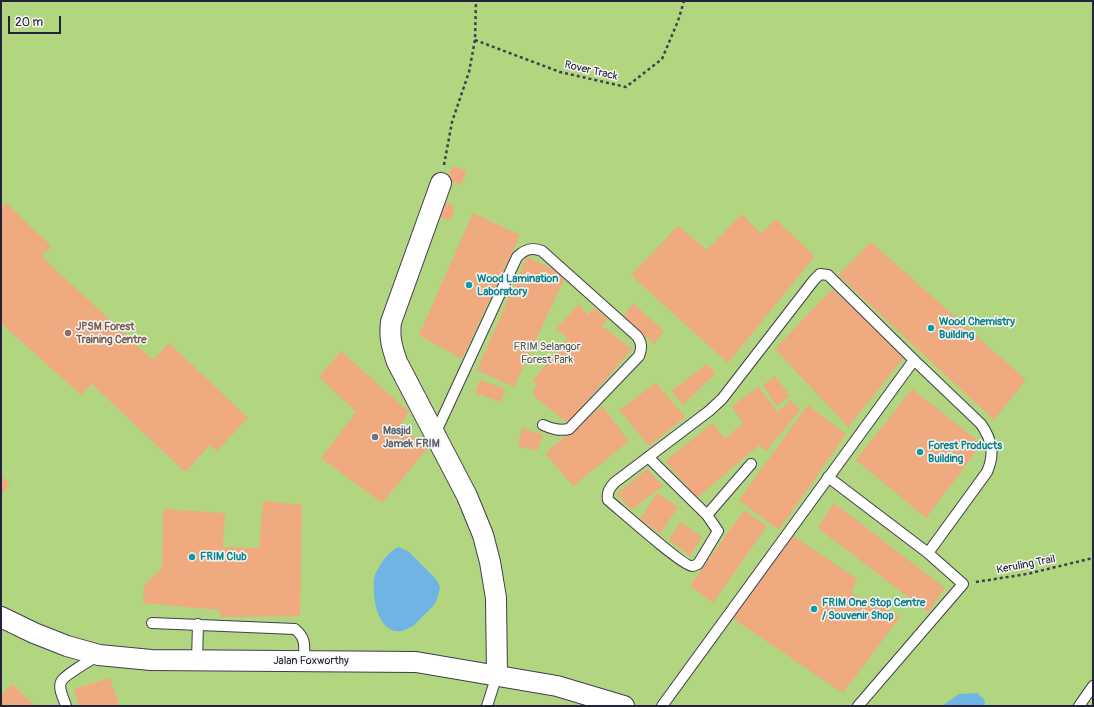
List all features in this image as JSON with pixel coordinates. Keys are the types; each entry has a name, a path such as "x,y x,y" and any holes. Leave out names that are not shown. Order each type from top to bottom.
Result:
{"street":[{"path":"441,183 391,322 390,336 397,362 467,496 483,535 490,562 496,598 497,675"},
{"name":"Jalan Foxworthy","path":"1,617 34,634 60,644 99,655 151,660 416,662 557,686 624,706"}],"lane":[{"path":"435,434 517,257 522,251 528,249 542,251 637,336 641,342 642,349 639,356 569,429 554,430 543,425"},
{"path":"648,457 707,516 718,532 698,564 692,566 687,565 608,500 609,488 614,483 648,457 709,411 722,399 814,280 820,274 828,275 981,424 988,434 992,452 991,463 987,472 928,554"},
{"path":"662,706 914,360"},
{"path":"707,516 751,464"},
{"path":"828,477 928,554 963,584 858,706"},
{"path":"152,622 295,629 300,633 304,640 304,661"},
{"path":"197,661 198,624"},
{"path":"66,706 60,691 60,683 64,677 99,655"},
{"path":"487,706 497,675"},
{"path":"1079,706 1093,686"}],"path":[{"path":"441,183 452,122 469,72 475,40 476,1"},
{"name":"Rover Track","path":"475,40 560,72 626,87 662,59 678,21 684,1"},
{"name":"Keruling Trail","path":"963,584 1027,574 1093,558"}],"green space":[{"name":"FRIM Selangor Forest Park","path":"1,1 1093,1 1093,706 1,706"}],"water":[{"path":"398,547 408,551 435,578 440,586 434,605 416,624 402,631 395,631 384,623 377,609 374,594 375,575 390,552"},
{"path":"977,693 984,699 985,704 983,706 942,706 959,694"}],"building":[{"path":"452,166 467,171 461,185 447,180"},
{"path":"441,201 455,206 450,221 436,216"},
{"name":"JPSM Forest Training Centre","path":"6,203 51,246 41,256 153,360 169,343 248,418 217,451 210,445 185,472 92,384 81,395 1,323 1,208"},
{"name":"Wood Lamination Laboratory","path":"473,213 520,235 462,359 419,335"},
{"path":"742,214 761,234 775,219 815,256 728,363 631,275 678,226 707,250"},
{"name":"Wood Chemistry Building","path":"871,242 1026,380 994,420 838,275"},
{"name":"Wood Lamination Laboratory","path":"527,257 566,275 514,387 477,370"},
{"path":"832,289 906,355 848,427 775,349"},
{"path":"633,303 664,331 654,344 624,316"},
{"path":"579,304 587,315 594,308 608,319 602,326 632,349 568,423 532,395 537,384 533,380 568,338 556,329"},
{"name":"Masjid Jamek FRIM","path":"341,351 409,412 399,427 428,448 382,503 321,458 356,412 319,377"},
{"path":"707,364 716,373 683,405 671,391"},
{"path":"775,376 790,396 777,406 763,385"},
{"path":"480,380 505,389 501,402 475,393"},
{"path":"656,383 685,417 649,446 619,410"},
{"path":"758,387 778,412 791,400 800,410 766,451 759,445 697,498 665,461 713,423 725,439 743,423 732,406"},
{"name":"Forest Products Building","path":"912,389 982,444 926,518 856,460"},
{"path":"808,405 846,434 779,530 739,500"},
{"path":"602,406 629,441 573,486 545,453"},
{"path":"522,428 543,435 537,451 518,446"},
{"path":"647,469 663,486 631,510 617,494"},
{"path":"1,476 10,484 1,495"},
{"path":"657,493 678,507 660,534 640,519"},
{"path":"263,501 302,505 300,616 220,617 220,610 143,603 144,586 162,567 163,509 225,513 223,547 259,548"},
{"path":"834,503 945,588 928,612 818,528"},
{"path":"744,510 767,526 713,603 690,586"},
{"path":"680,522 702,537 690,556 669,540"},
{"name":"FRIM One Stop Centre / Souvenir Shop","path":"792,535 857,579 851,592 864,602 872,596 900,617 843,693 732,618"},
{"path":"110,678 120,706 79,706 74,689"},
{"path":"12,684 35,706 1,706 1,695"}],"place":[{"name":"Wood Lamination Laboratory","path":"469,285"},
{"name":"Wood Chemistry Building","path":"931,328"},
{"name":"JPSM Forest Training Centre","path":"68,333"},
{"name":"Masjid Jamek FRIM","path":"375,437"},
{"name":"Forest Products Building","path":"920,452"},
{"name":"FRIM Club","path":"192,557"},
{"name":"FRIM One Stop Centre / Souvenir Shop","path":"814,609"}]}
